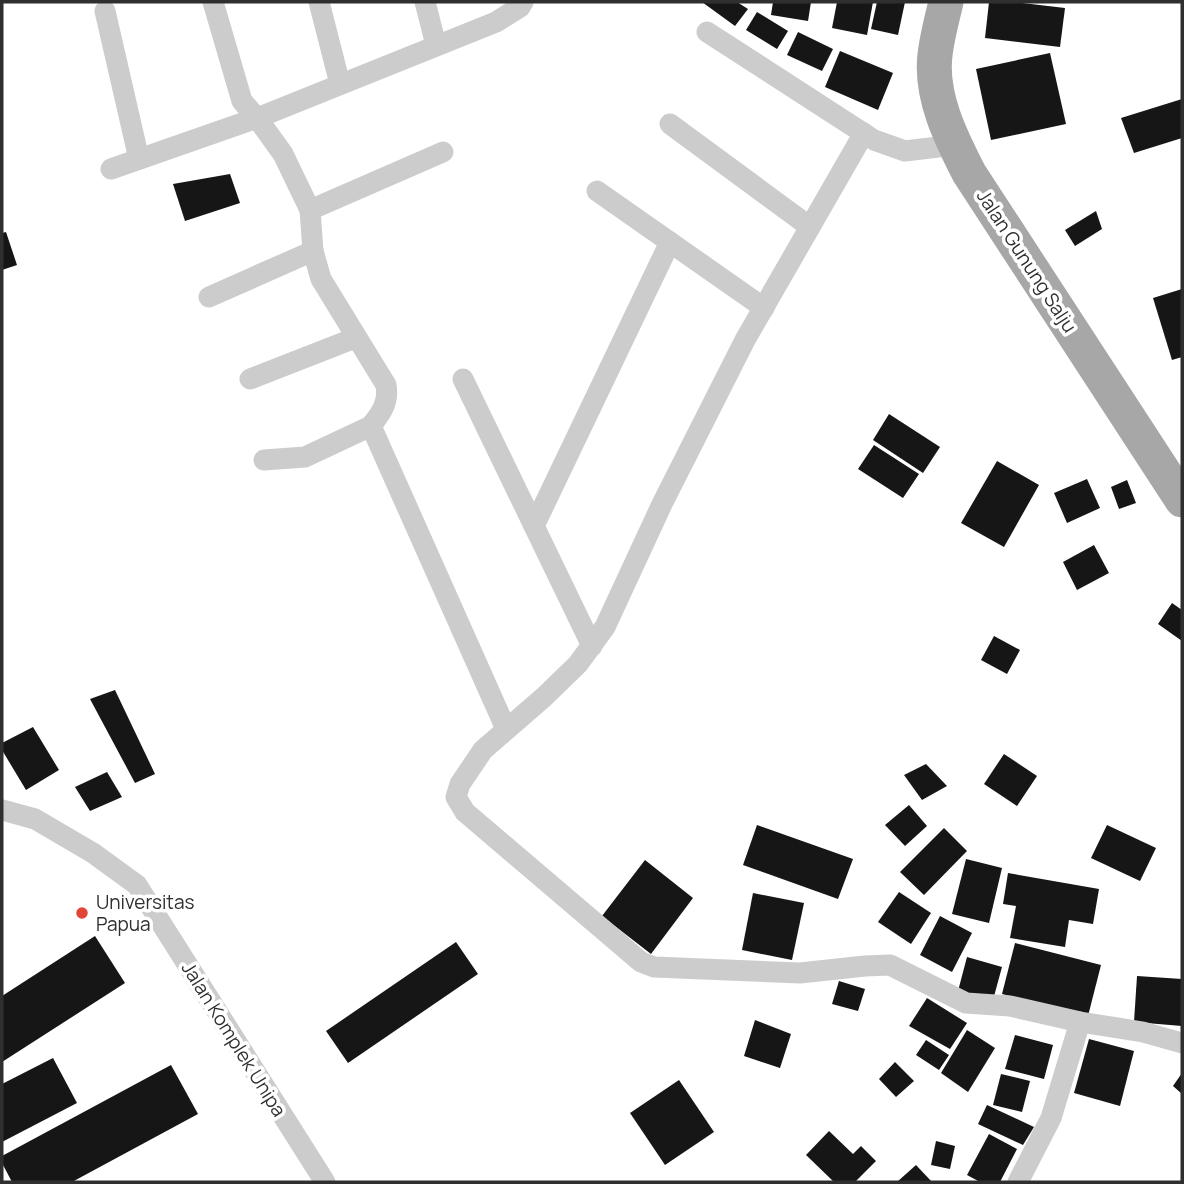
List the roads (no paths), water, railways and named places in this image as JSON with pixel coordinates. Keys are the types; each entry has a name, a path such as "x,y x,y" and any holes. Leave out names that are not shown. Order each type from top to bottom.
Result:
{"main road":[{"name":"Jalan Gunung Salju","path":"946,2 935,55 934,78 955,145 969,173 1182,499"}],"street":[{"path":"213,2 242,101 283,155 310,210 313,251 321,279 386,385 388,396 383,411 371,426 305,457 264,460"},
{"path":"319,2 340,84"},
{"path":"425,2 436,46"},
{"path":"111,169 257,118 496,22 520,7 523,2"},
{"path":"105,11 139,159"},
{"path":"707,32 874,140 905,152 955,145"},
{"path":"670,124 810,227"},
{"path":"864,133 764,308 662,504 605,627 578,664 483,750 460,784 456,797 465,811 641,962 654,967 800,973 890,965 966,1003 1010,1006 1080,1022 1143,1032 1182,1043"},
{"path":"310,210 443,152"},
{"path":"597,191 764,308"},
{"path":"534,526 670,242"},
{"path":"209,297 313,251"},
{"path":"250,379 355,338"},
{"path":"463,379 592,646"},
{"path":"371,426 506,729"},
{"name":"Jalan Komplek Unipa","path":"2,810 35,819 93,853 137,885 326,1182"},
{"path":"1018,1182 1051,1118 1080,1022"}],"place":[{"name":"Universitas Papua","path":"82,913"}]}
